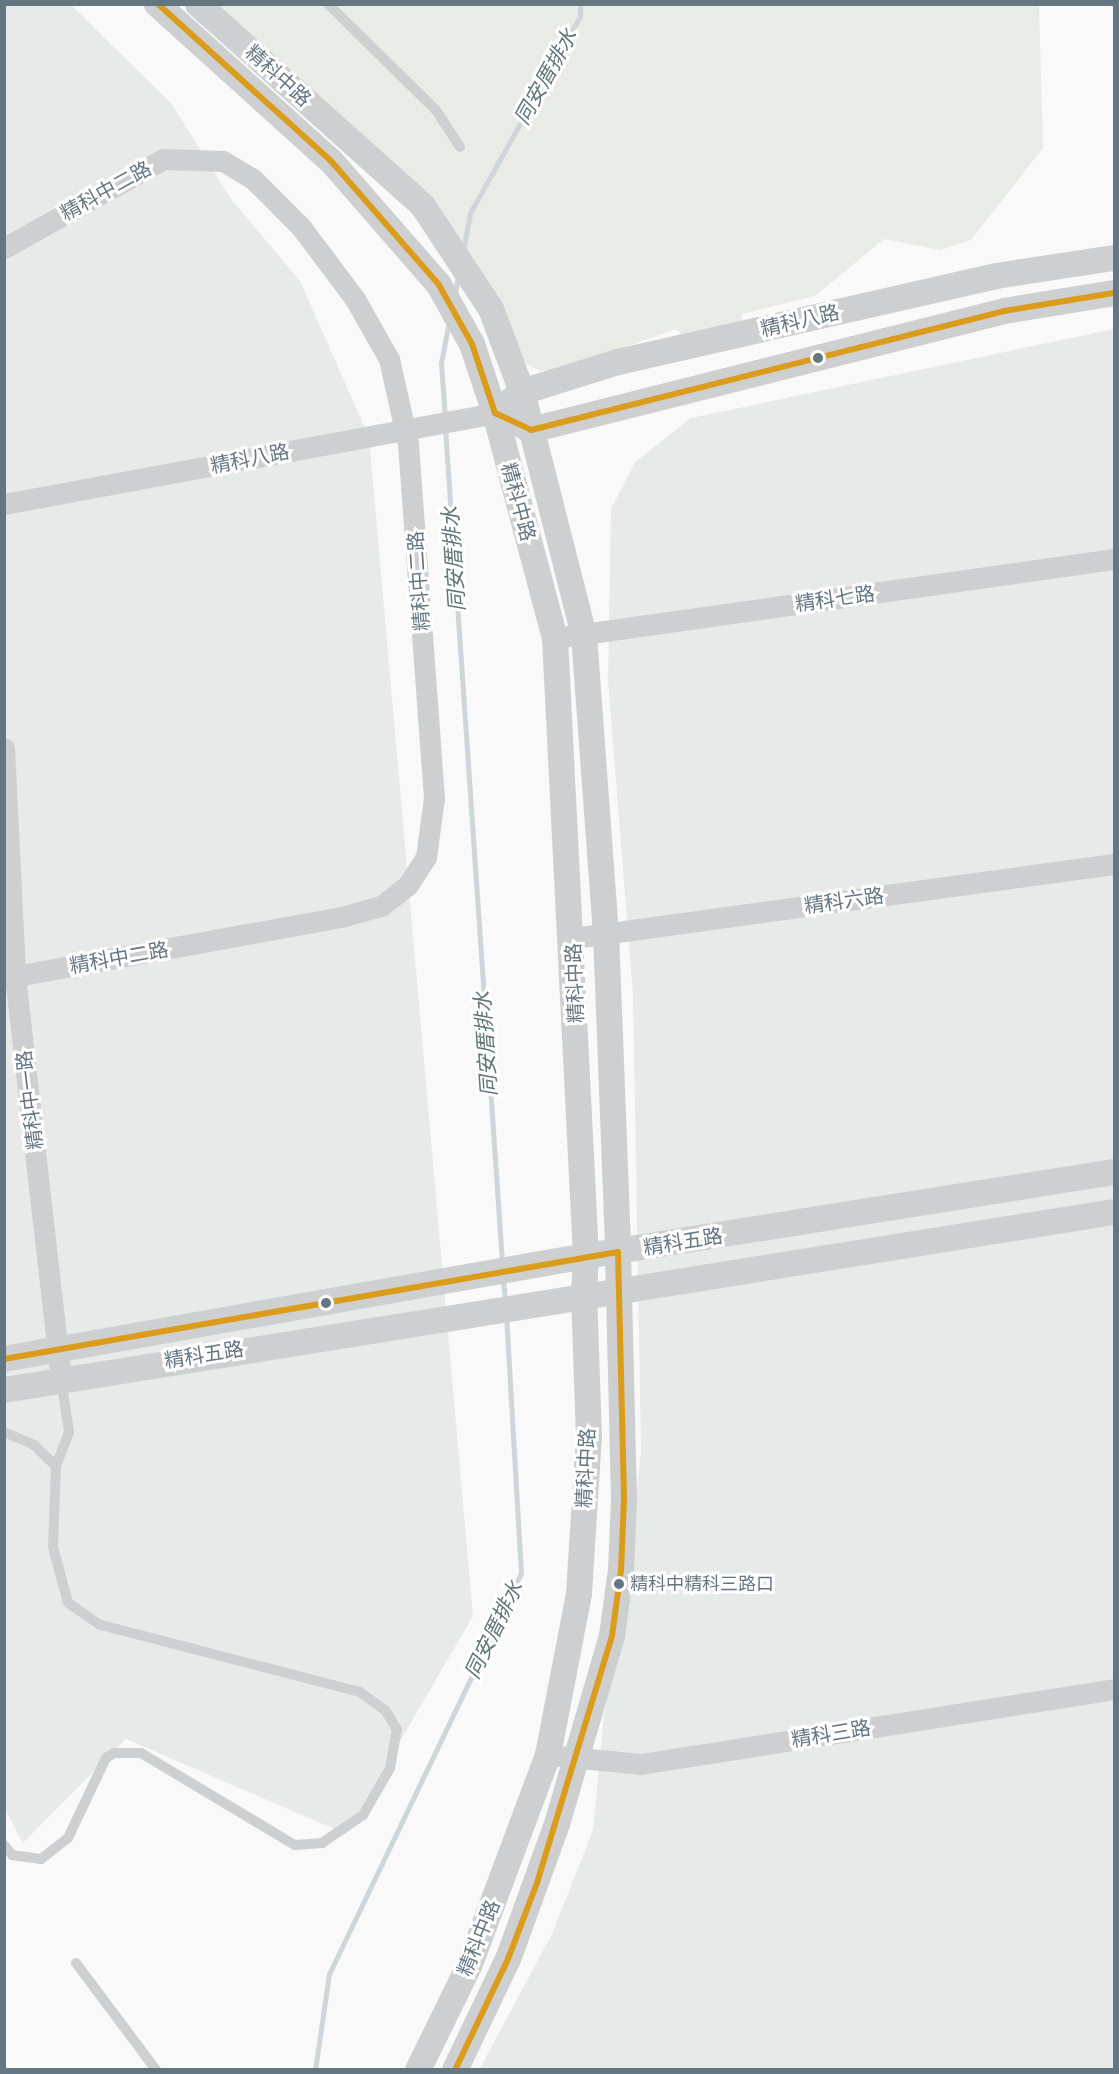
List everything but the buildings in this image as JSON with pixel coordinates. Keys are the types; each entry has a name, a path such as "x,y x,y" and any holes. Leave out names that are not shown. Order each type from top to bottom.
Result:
{"street":[{"name":"精科中路","path":"157,4 332,161 439,285 472,344 495,413 555,638 573,938 586,1256 584,1294 589,1435 579,1594 548,1755 470,1964 418,2070"},
{"name":"精科中路","path":"198,4 423,206 491,309 522,392 584,635 606,933 618,1252 617,1291 624,1499 621,1570 612,1636 577,1760 508,1959 455,2070"},
{"name":"精科中二路","path":"4,248 163,159 223,161 253,179 301,226 355,299 388,359 408,444 434,798 426,857 408,885 381,906 341,918 10,977"},
{"name":"精科八路","path":"4,504 495,413 522,392 618,362 984,279 1114,258"},
{"name":"精科八路","path":"531,430 1004,311 1114,293"},
{"path":"495,413 531,430"},
{"name":"精科七路","path":"555,638 1114,560"},
{"name":"精科中一路","path":"4,748 10,977 61,1378"},
{"name":"精科六路","path":"573,938 1114,864"},
{"name":"精科五路","path":"4,1359 586,1256 1114,1172"},
{"name":"精科五路","path":"4,1390 61,1378 584,1294 617,1291 1114,1212"},
{"name":"精科三路","path":"548,1755 577,1760 641,1764 1114,1689"}],"lane":[{"path":"328,4 436,110 460,147"},
{"path":"4,1845 12,1855 41,1859 68,1838 106,1758 114,1753 141,1753 295,1845 322,1843 363,1815 390,1768 397,1730 386,1712 360,1692 100,1625 68,1603 53,1547 56,1466 69,1431 61,1378"},
{"path":"4,1432 34,1445 56,1466"},
{"path":"76,1962 156,2070"}],"shaded area":[{"path":"4,5 71,5 172,104 231,199 300,281 369,437 473,1616 346,1834 126,1739 23,1843 5,1809"},
{"path":"199,5 1039,5 1043,148 971,240 940,250 884,239 815,296 742,314 744,340 701,348 675,329 566,369 540,371 525,363 454,252"},
{"path":"1114,329 1114,2069 479,2070 552,1934 593,1830 604,1715 624,1599 641,1452 633,995 608,681 611,509 635,462 691,418"}],"waterway":[{"name":"同安厝排水","path":"463,250 470,213 580,16 580,4"},
{"name":"同安厝排水","path":"455,294 458,274"},
{"name":"同安厝排水","path":"445,419 441,363 449,321"},
{"name":"同安厝排水","path":"445,428 502,1263"},
{"name":"同安厝排水","path":"503,1278 505,1301"},
{"name":"同安厝排水","path":"315,2070 329,1974 521,1574 506,1317"}],"transit line":[{"path":"158,4 331,161 439,285 472,344 495,413 531,430 1004,311 1114,293"},
{"path":"4,1359 618,1252 624,1499 621,1570 612,1636 537,1883 508,1959 455,2070"}],"place":[{"name":"精科中精科三路口","path":"619,1584"}]}
